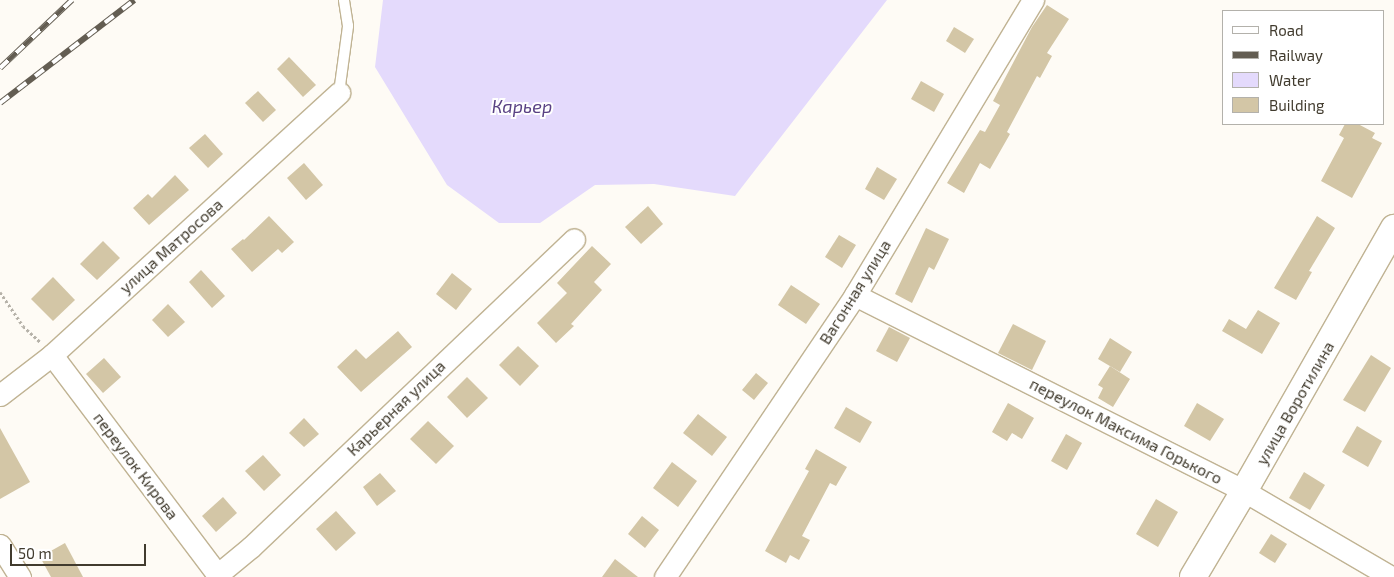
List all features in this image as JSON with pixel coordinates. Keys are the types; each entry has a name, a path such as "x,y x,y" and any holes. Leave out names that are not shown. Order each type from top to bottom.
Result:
{"street":[{"name":"Вагонная улица","path":"665,577 855,295 1033,0"},
{"name":"улица Матросова","path":"0,395 52,355 340,93"},
{"name":"улица Воротилина","path":"1193,577 1394,228"},
{"name":"Карьерная улица","path":"218,576 251,547 574,239"},
{"name":"переулок Максима Горького","path":"855,295 1244,491 1391,577"},
{"name":"переулок Кирова","path":"52,355 218,576"},
{"path":"0,545 20,577"}],"lane":[{"path":"340,93 348,26 344,0"}],"path":[{"path":"0,292 23,326 52,355"}],"water":[{"name":"Карьер","path":"383,0 887,0 735,196 654,184 595,185 540,223 499,223 447,185 375,67"}],"building":[{"path":"1047,5 1069,19 1047,53 1052,56 1040,78 1037,76 1007,132 1010,134 990,169 980,163 964,193 947,183 980,130 985,132 1000,105 993,101 1032,27"},
{"path":"954,27 974,39 965,53 946,41"},
{"path":"289,57 316,85 303,97 277,69"},
{"path":"921,81 944,94 934,112 911,99"},
{"path":"258,91 276,110 263,122 245,103"},
{"path":"1344,125 1360,125 1375,133 1372,138 1382,143 1352,198 1321,181 1344,138 1339,135"},
{"path":"205,134 223,154 208,168 189,148"},
{"path":"304,163 323,185 306,200 287,178"},
{"path":"877,167 897,179 884,200 865,189"},
{"path":"175,175 189,190 149,225 133,208 148,194 152,198"},
{"path":"648,206 663,224 641,244 625,227"},
{"path":"269,216 294,242 282,253 278,249 252,272 231,249 244,240"},
{"path":"1317,216 1335,228 1309,271 1312,272 1296,300 1274,288"},
{"path":"926,228 949,239 934,270 929,267 912,303 895,294"},
{"path":"839,235 856,245 842,268 825,257"},
{"path":"103,241 120,258 97,280 80,264"},
{"path":"592,246 611,264 594,282 602,290 571,324 574,326 556,343 537,323 567,293 557,283"},
{"path":"201,270 225,296 212,308 189,282"},
{"path":"452,273 472,289 456,310 436,294"},
{"path":"53,277 75,300 53,321 31,299"},
{"path":"791,285 820,304 806,324 778,305"},
{"path":"168,304 185,322 168,337 152,320"},
{"path":"1258,310 1280,323 1262,354 1222,331 1229,319 1246,329"},
{"path":"1013,324 1046,341 1032,370 998,353"},
{"path":"889,327 910,338 897,362 876,351"},
{"path":"398,331 412,347 361,392 337,367 356,349 366,359"},
{"path":"1110,338 1132,352 1120,372 1098,359"},
{"path":"518,346 539,366 520,386 499,365"},
{"path":"1371,355 1391,368 1365,412 1343,400"},
{"path":"104,358 121,377 103,393 86,374"},
{"path":"1110,366 1130,379 1113,407 1098,398 1103,388 1098,385"},
{"path":"756,373 768,383 754,400 742,390"},
{"path":"467,377 488,398 467,418 447,397"},
{"path":"1008,403 1034,418 1022,439 1012,433 1007,441 992,432"},
{"path":"1197,403 1224,419 1210,441 1184,426"},
{"path":"846,407 872,422 860,443 834,428"},
{"path":"698,414 727,437 712,456 683,433"},
{"path":"304,418 319,434 304,447 289,433"},
{"path":"428,421 454,446 436,464 410,439"},
{"path":"1357,426 1382,441 1368,467 1342,452"},
{"path":"0,428 30,482 0,499"},
{"path":"1066,434 1082,443 1067,470 1051,461"},
{"path":"816,449 847,467 836,486 830,483 802,536 810,540 799,560 790,555 786,563 765,551 809,471 805,469"},
{"path":"263,455 281,475 264,491 245,471"},
{"path":"672,462 697,481 678,507 653,488"},
{"path":"1304,472 1325,485 1310,510 1289,498"},
{"path":"380,473 396,491 377,506 363,487"},
{"path":"223,497 237,513 216,532 202,516"},
{"path":"1156,499 1178,512 1158,547 1136,534"},
{"path":"336,511 356,533 336,551 316,529"},
{"path":"642,516 659,530 645,548 628,534"},
{"path":"1271,534 1287,544 1275,563 1259,553"},
{"path":"65,543 83,577 51,577 40,557"},
{"path":"615,559 638,577 602,577"}],"railway":[{"path":"0,68 72,0"},
{"path":"0,103 134,0"}]}
